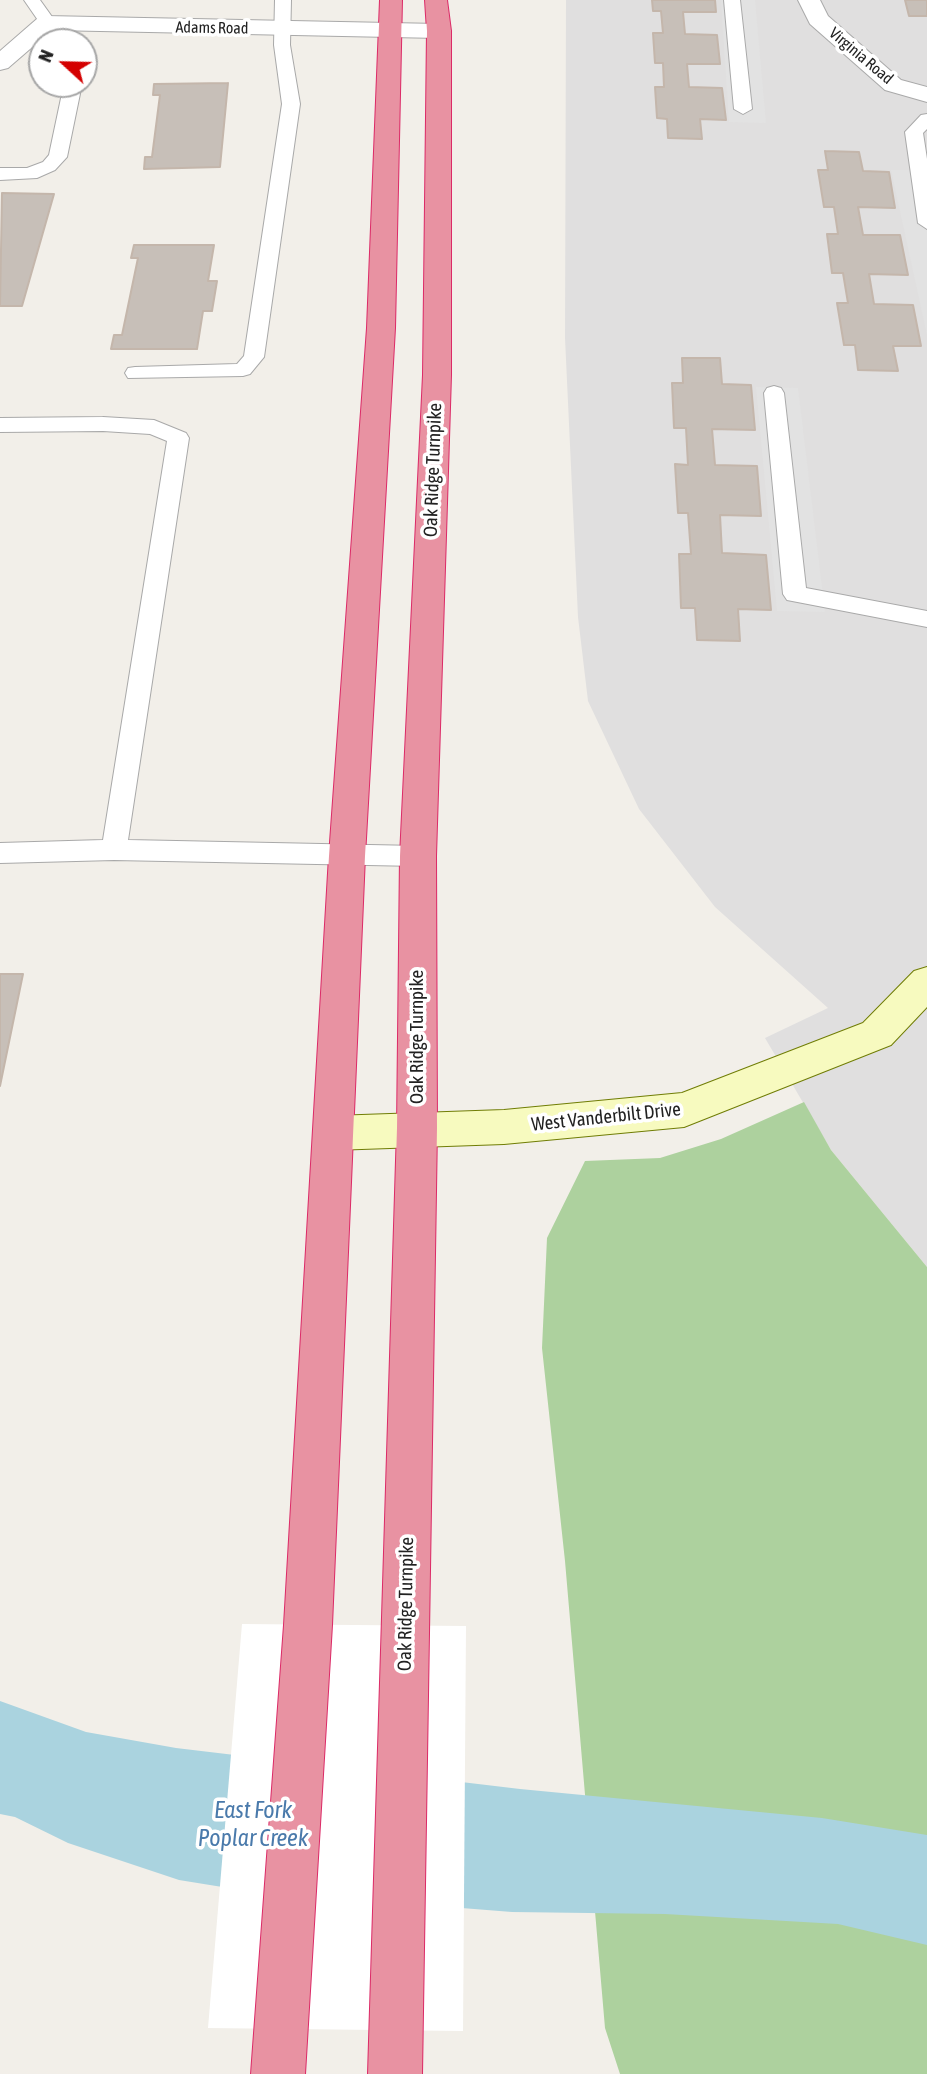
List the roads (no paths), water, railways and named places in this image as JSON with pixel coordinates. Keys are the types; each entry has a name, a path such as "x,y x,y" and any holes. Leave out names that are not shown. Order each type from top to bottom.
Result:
{"highway":[{"path":"279,2052 308,1625 347,856 381,328 391,15"},
{"name":"Oak Ridge Turnpike","path":"396,2052 417,1128 418,856 437,375 438,16"}],"street":[{"name":"Virginia Road","path":"809,0 818,19 893,85 927,95"},
{"name":"Adams Road","path":"46,23 284,29 391,15 438,16"},
{"path":"0,63 46,23"},
{"name":"West Vanderbilt Drive","path":"333,1133 504,1127 684,1110 877,1034 927,982"}],"lane":[{"path":"32,0 50,28"},
{"path":"135,373 243,370 254,358 291,104 282,45 283,0"},
{"path":"732,0 743,109"},
{"path":"0,174 30,174 49,166 58,157 69,98"},
{"path":"927,119 914,132 927,223"},
{"path":"774,393 795,594 927,619"},
{"path":"0,425 103,424 154,428 178,438 114,850"},
{"path":"0,853 114,850 418,856"}],"water":[{"name":"East Fork Poplar Creek","path":"0,1701 86,1732 176,1748 520,1789 822,1818 927,1835 927,1945 838,1924 665,1914 512,1912 247,1891 179,1880 68,1843 15,1817 0,1814"}]}
